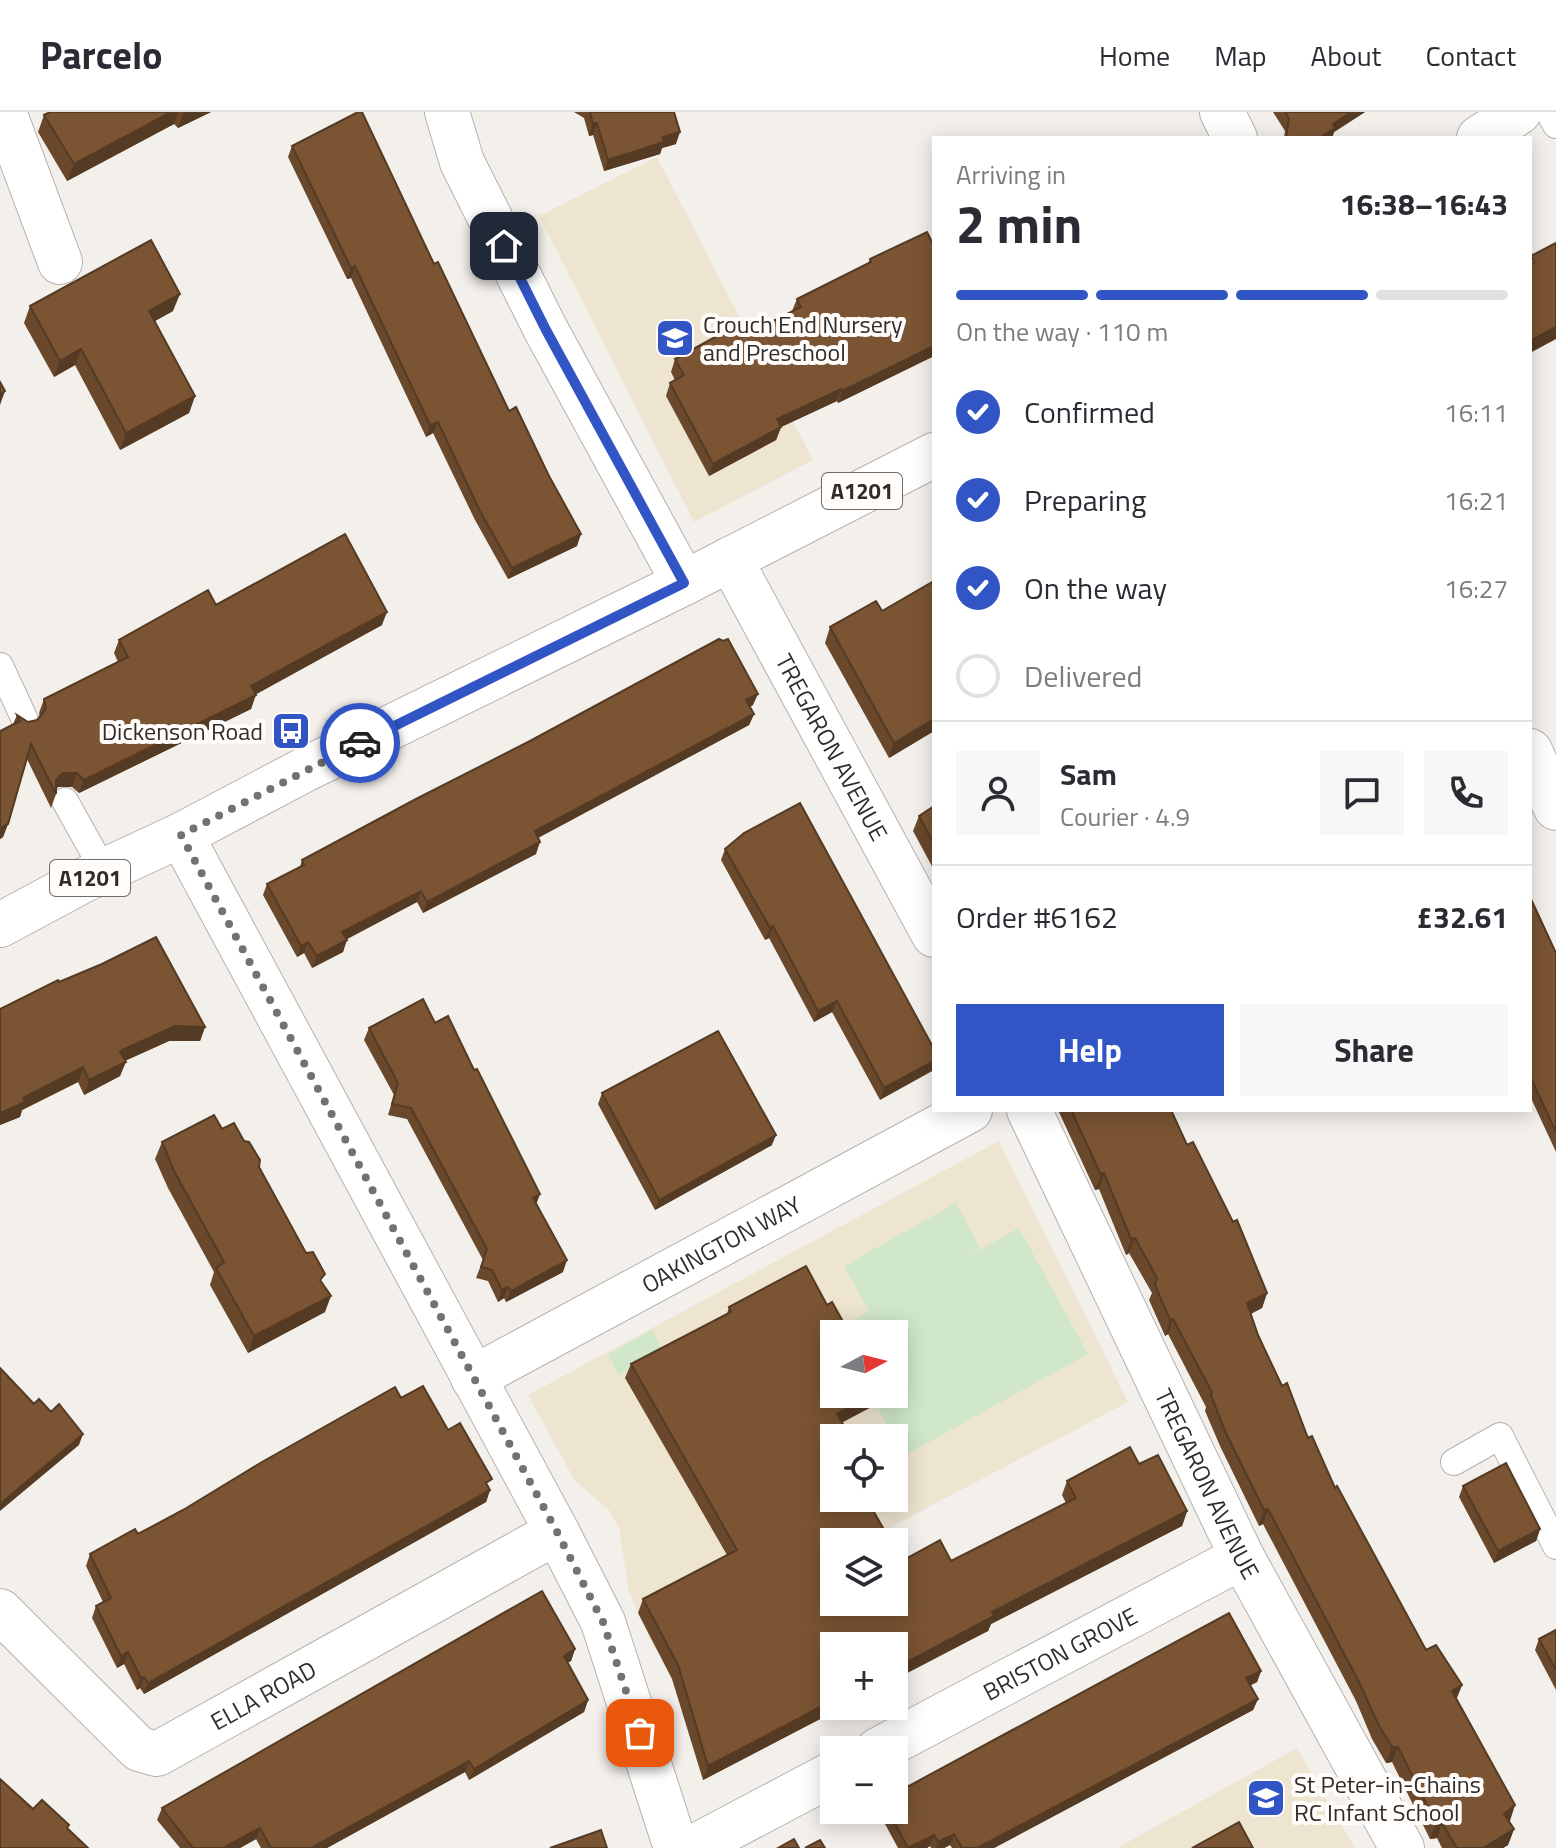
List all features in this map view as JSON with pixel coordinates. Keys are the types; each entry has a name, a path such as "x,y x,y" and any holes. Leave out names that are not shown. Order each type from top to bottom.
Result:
{"street":[{"path":"4,112 60,262"},
{"path":"447,112 462,162 546,330 684,583"},
{"path":"1222,112 1234,136"},
{"path":"1482,136 1519,112"},
{"name":"A1201","path":"0,925 932,456"},
{"name":"TREGARON AVENUE","path":"730,559 932,931"},
{"path":"1532,755 1556,808"},
{"path":"181,835 603,1622 676,1848"},
{"name":"OAKINGTON WAY","path":"473,1378 966,1112"},
{"name":"TREGARON AVENUE","path":"1030,1112 1242,1557 1402,1848"},
{"name":"ELLA ROAD","path":"0,1611 139,1749 157,1754 557,1532"},
{"name":"BRISTON GROVE","path":"904,1736 1242,1557"},
{"path":"692,1848 820,1780"}],"lane":[{"path":"1549,112 1556,125"},
{"path":"0,666 25,720"},
{"path":"65,801 104,871"},
{"path":"1454,1462 1500,1436 1556,1546"}],"shaded area":[{"name":"Crouch End Nursery and Preschool","path":"657,157 813,460 694,522 539,216"},
{"path":"999,1141 1128,1402 889,1528 820,1528 820,1563 655,1650 629,1592 619,1528 609,1510 575,1481 528,1395"},
{"name":"St Peter-in-Chains RC Infant School","path":"1297,1748 1355,1848 1117,1848"}],"green space":[{"path":"956,1203 980,1248 965,1258 1019,1228 1088,1354 908,1454 908,1424 886,1424 878,1408 908,1408 908,1320 853,1320 869,1311 844,1266"},
{"path":"652,1330 663,1351 619,1375 608,1354"}],"building":[{"path":"50,112 171,112 74,164 44,115"},
{"path":"362,112 434,264 438,262 509,411 516,407 581,534 512,568 479,509 438,422 430,425 355,266 351,268 292,146"},
{"path":"590,112 674,112 680,132 663,137 664,142 608,160 597,123 593,124"},
{"path":"1285,112 1351,112 1322,136 1286,136 1289,119"},
{"path":"927,232 932,242 932,347 777,419 781,427 713,464 670,383 684,375 675,359 735,326 741,337 801,307 797,299 871,262 870,259"},
{"path":"151,240 180,294 149,311 195,396 126,433 81,349 60,361 30,306"},
{"path":"1556,243 1556,327 1532,340 1534,262 1532,255"},
{"path":"345,534 387,612 251,686 256,695 84,780 77,773 63,773 56,780 56,794 31,744 8,824 0,828 0,731 20,721 17,715 28,722 37,720 46,709 44,699 128,657 119,640 208,590 216,605"},
{"path":"932,582 932,720 894,743 830,627 876,601 882,611"},
{"path":"719,639 728,639 758,694 746,700 754,714 535,831 540,842 427,902 421,891 342,932 347,940 317,956 308,942 301,946 267,884 304,865 302,860"},
{"path":"800,803 932,1045 932,1062 884,1088 837,1001 818,1011 773,926 770,928 725,849 744,833"},
{"path":"932,807 932,840 919,816"},
{"path":"1532,901 1556,953 1556,1132 1532,1080"},
{"path":"156,937 205,1027 175,1026 120,1051 126,1062 89,1080 83,1067 23,1098 25,1102 0,1113 0,1009"},
{"path":"423,999 435,1023 448,1016 540,1194 533,1198 567,1260 511,1291 508,1287 502,1290 492,1270 481,1267 487,1249 411,1108 392,1104 398,1083 369,1028"},
{"path":"718,1031 776,1135 659,1200 602,1093"},
{"path":"1072,1112 1172,1112 1187,1145 1193,1142 1233,1222 1237,1220 1267,1293 1247,1303 1282,1386 1287,1383 1308,1438 1312,1436 1335,1488 1337,1486 1426,1650 1436,1645 1462,1685 1452,1691 1515,1805 1504,1814 1514,1829 1483,1848 1457,1848 1442,1823 1436,1823 1398,1747 1392,1747 1378,1724 1268,1509 1264,1510 1225,1431 1212,1392 1173,1319 1170,1320 1155,1285 1157,1278 1135,1238 1131,1239 1104,1173 1101,1175"},
{"path":"214,1115 222,1129 234,1123 244,1141 249,1142 260,1160 259,1167 306,1253 313,1252 325,1274 320,1280 331,1296 254,1336 216,1268 224,1262 174,1171 162,1142"},
{"path":"806,1266 827,1305 832,1302 842,1320 820,1320 820,1408 848,1408 837,1414 843,1424 820,1424 820,1512 874,1512 883,1528 820,1528 820,1616 908,1616 908,1558 940,1540 951,1561 1076,1498 1067,1481 1130,1447 1139,1464 1158,1455 1187,1511 992,1612 994,1616 908,1662 908,1632 820,1632 820,1707 708,1766 678,1665 643,1599 737,1550 631,1364 731,1312 729,1307"},
{"path":"0,1368 34,1404 39,1399 51,1412 59,1404 83,1434 0,1504"},
{"path":"423,1386 448,1430 460,1423 492,1479 486,1483 490,1490 148,1683 144,1677 141,1678 128,1652 121,1656 96,1606 111,1598 90,1554 135,1529 138,1534 183,1510 395,1387 401,1398"},
{"path":"1506,1463 1540,1529 1498,1551 1463,1486"},
{"path":"542,1591 575,1649 564,1656 588,1700 474,1769 469,1761 311,1848 271,1848 260,1828 223,1848 193,1848 162,1808"},
{"path":"1229,1613 1261,1671 1246,1678 1258,1699 977,1848 962,1848 954,1834 938,1842 934,1835 908,1848 895,1824 908,1824 908,1786"},
{"path":"1556,1630 1556,1670 1539,1639"},
{"path":"0,1779 33,1809 42,1800 88,1848 0,1848"},
{"path":"1239,1822 1253,1848 1192,1848"},
{"path":"601,1830 607,1848 550,1848"},
{"path":"794,1839 799,1848 778,1848"},
{"path":"820,1840 825,1848 805,1848"}],"way so far":[{"path":"360,743 181,835 557,1532 603,1622 640,1733"}],"place":[{"name":"Crouch End Nursery and Preschool","path":"675,338"},
{"name":"Dickenson Road","path":"291,731"},
{"name":"St Peter-in-Chains RC Infant School","path":"1266,1798"}],"route":[{"path":"360,743 684,583 546,330 504,246"}]}
